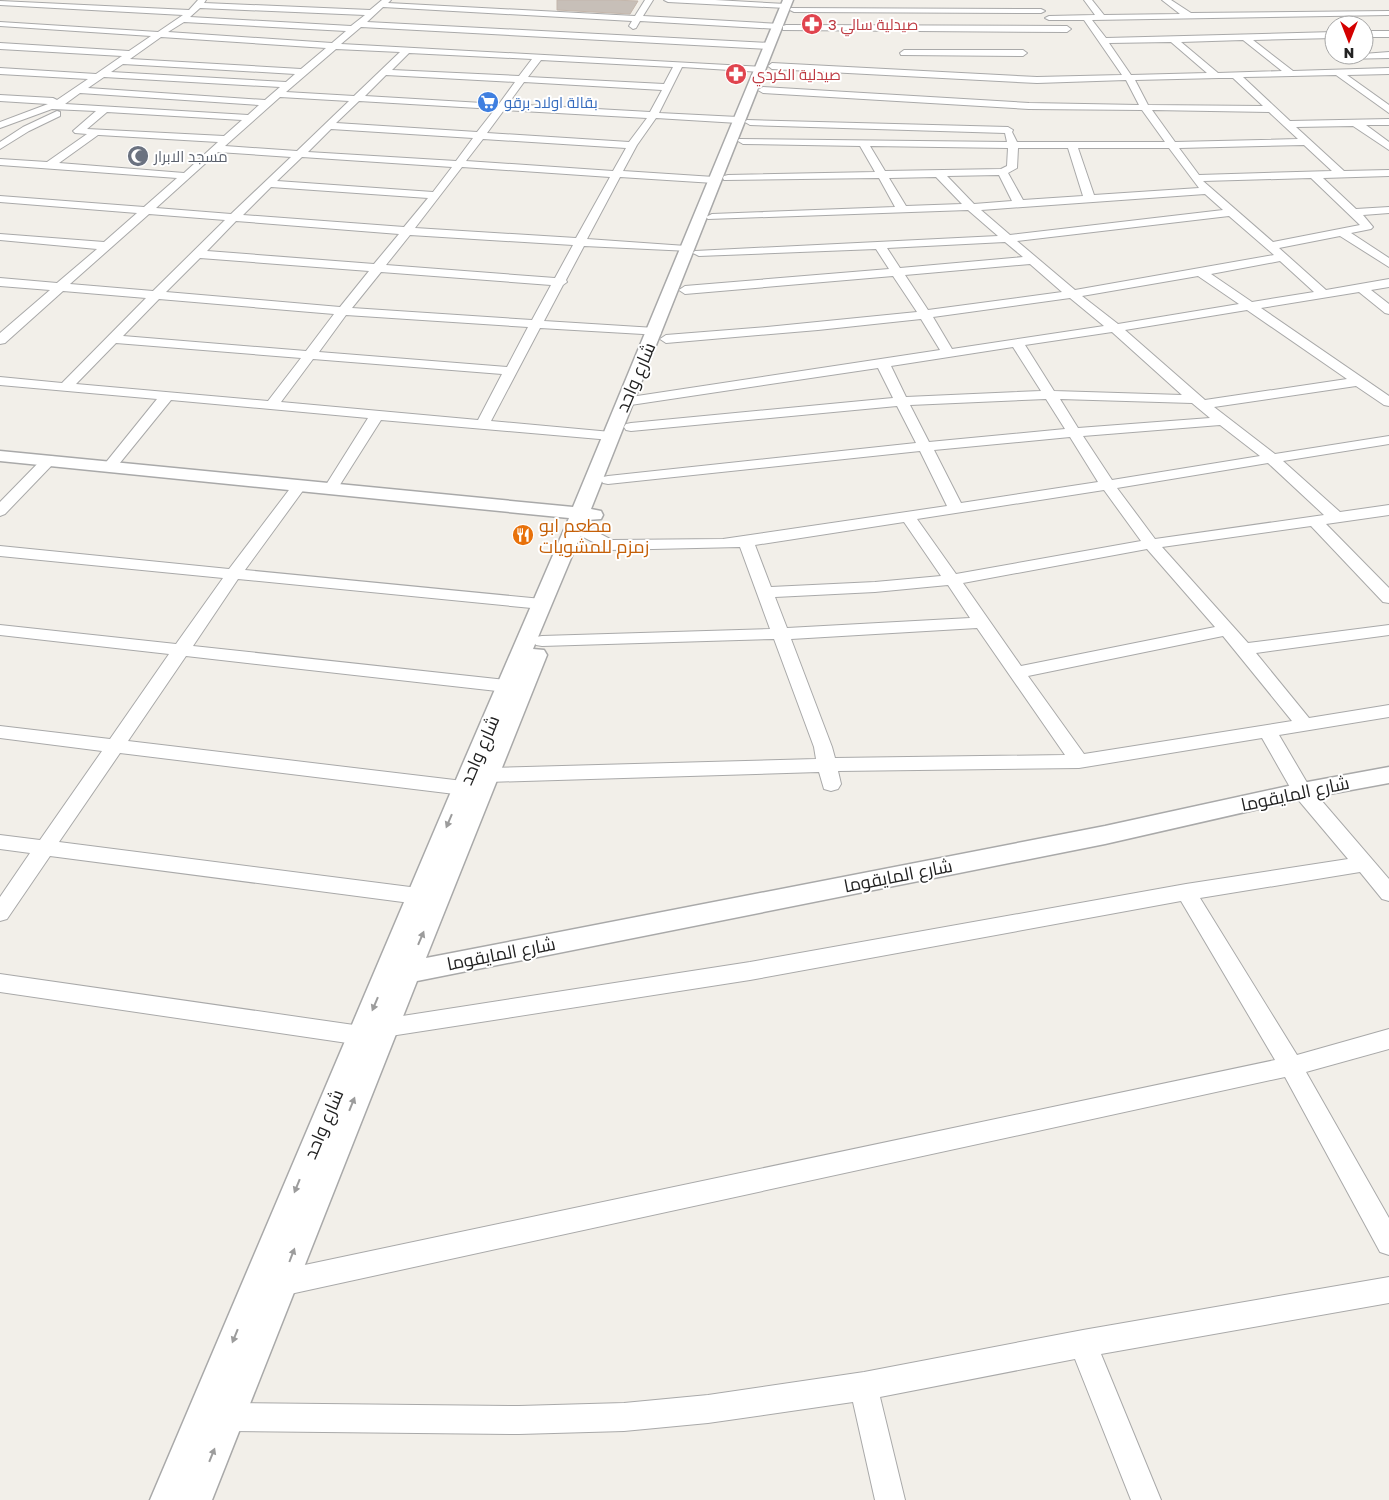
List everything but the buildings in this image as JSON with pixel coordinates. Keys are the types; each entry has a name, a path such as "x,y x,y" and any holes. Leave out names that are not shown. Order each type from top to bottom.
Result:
{"street":[{"path":"0,54 90,0"},
{"path":"226,5 244,0"},
{"path":"486,39 521,0"},
{"path":"617,49 649,0"},
{"path":"668,0 1007,117"},
{"path":"1027,0 1061,29"},
{"path":"1088,0 1102,17"},
{"path":"1166,0 1189,16"},
{"path":"0,125 61,102 191,12 200,2 372,13"},
{"path":"0,340 5,330 60,288 277,94 336,46 385,2 502,22 679,64 778,37 912,75 1023,93 1146,109 1270,110"},
{"path":"0,3 191,12"},
{"path":"1272,5 1288,15 1324,44"},
{"path":"1307,5 1318,14"},
{"path":"953,10 964,29"},
{"path":"0,24 161,33 336,46 539,56 778,37 953,10 1041,12"},
{"path":"1049,18 1389,13"},
{"path":"1168,17 1192,39"},
{"path":"181,19 356,27 637,18 778,37 900,41 1020,48 1061,29 1085,29 1103,41 1146,109 1196,178 1208,191 1323,293"},
{"path":"1085,29 1087,18"},
{"path":"900,41 964,29 1020,48 1037,80"},
{"path":"1374,34 1389,34"},
{"path":"1103,41 1324,36"},
{"name":"شارع واحد","path":"168,1500 309,1156 362,1036 397,974 488,775 542,641 584,523 720,183 744,128 778,37"},
{"path":"1246,38 1292,74"},
{"path":"1174,40 1216,76"},
{"path":"900,41 912,75"},
{"path":"0,46 132,54"},
{"path":"472,53 479,46"},
{"path":"66,386 234,217 408,49"},
{"path":"1374,55 1389,55"},
{"path":"273,404 343,311 460,164 539,56"},
{"path":"120,61 304,72"},
{"path":"483,423 632,145 653,116 679,64"},
{"path":"1354,65 1364,72"},
{"path":"186,79 204,66"},
{"path":"0,71 158,77 288,85"},
{"path":"217,149 617,174 720,183 881,174 1002,172 1012,168 1013,146 1007,117 1023,93 1037,80 1389,71"},
{"path":"384,72 666,87"},
{"path":"1339,73 1389,110"},
{"path":"1235,75 1270,110 1288,124 1341,174"},
{"path":"135,94 158,77"},
{"path":"156,136 228,81"},
{"path":"78,90 268,103"},
{"path":"277,94 653,116 864,144 1172,146 1307,142"},
{"path":"153,111 174,96"},
{"path":"0,98 61,102"},
{"path":"52,106 250,118"},
{"path":"0,146 26,129 71,107"},
{"path":"105,109 78,131 227,139"},
{"path":"744,128 1007,117"},
{"path":"1288,124 1389,122"},
{"path":"1356,123 1389,147"},
{"path":"330,126 632,145"},
{"path":"49,166 95,133"},
{"path":"864,144 902,209"},
{"path":"1072,146 1089,198"},
{"path":"0,170 5,163 186,176"},
{"path":"1002,172 1019,203"},
{"path":"938,173 971,207 1072,294 1115,328 1198,402 1271,458 1337,518"},
{"path":"1196,178 1389,173"},
{"path":"1272,246 1367,228 1367,225 1354,212 1314,175"},
{"name":"شارع واحد","path":"660,336 685,290 693,251 712,217 720,183"},
{"path":"268,184 436,195"},
{"path":"712,217 971,207 1208,191"},
{"path":"0,199 693,251 1009,239 1232,212"},
{"path":"1354,212 1389,210"},
{"path":"1343,233 1389,264"},
{"path":"0,237 106,246"},
{"path":"878,245 897,271 948,353"},
{"path":"198,254 560,282"},
{"path":"0,282 343,311 536,324 660,336 724,335 924,313 1072,294 1284,257"},
{"path":"685,290 1033,260"},
{"path":"1199,271 1389,402"},
{"path":"633,401 1115,328 1389,283"},
{"path":"1360,287 1389,310"},
{"path":"112,340 510,371"},
{"path":"1018,343 1107,484 1152,544 1244,650 1305,725"},
{"path":"884,364 956,508"},
{"path":"0,381 483,423 621,431 762,414 902,401 1052,395 1198,402 1360,381"},
{"path":"754,383 762,414"},
{"path":"110,466 168,395"},
{"path":"331,488 378,414"},
{"path":"608,480 926,445 1075,431 1222,421"},
{"name":"شارع واحد","path":"194,1500 383,1028 418,896 542,604 608,480 621,431"},
{"path":"0,456 300,484 584,523 609,545 723,544 908,517 1389,440"},
{"path":"0,511 49,460"},
{"path":"0,913 234,572 300,484"},
{"path":"766,592 875,587 952,580 1152,544 1389,510"},
{"path":"908,517 1080,760"},
{"path":"1315,521 1388,596"},
{"path":"746,542 766,592 830,774"},
{"path":"0,551 234,572 542,604"},
{"path":"542,641 780,634 982,623"},
{"path":"0,630 506,686"},
{"path":"1018,672 1226,630"},
{"path":"1244,650 1389,630"},
{"path":"488,775 830,774 1080,760 1389,711"},
{"path":"1267,731 1302,791 1389,893"},
{"path":"0,732 463,788"},
{"name":"شارع المايقوما","path":"397,974 1105,835 1302,791 1389,775"},
{"path":"0,842 418,896"},
{"path":"0,983 362,1036 383,1028 750,971 1186,892 1364,864"},
{"path":"1186,892 1291,1066 1388,1241"},
{"path":"281,1283 1291,1066 1389,1039"},
{"path":"228,1417 519,1420 624,1417 708,1409 864,1386 1083,1344 1389,1290"},
{"path":"1083,1344 1146,1500"},
{"path":"864,1386 890,1500"}],"place":[{"name":"صيدلية سالي 3","path":"812,24"},
{"name":"صيدلية الكردي","path":"736,74"},
{"name":"بقالة اولاد برقو","path":"488,102"},
{"name":"مسجد الابرار","path":"138,156"},
{"name":"مطعم ابو زمزم للمشويات","path":"523,535"}]}
